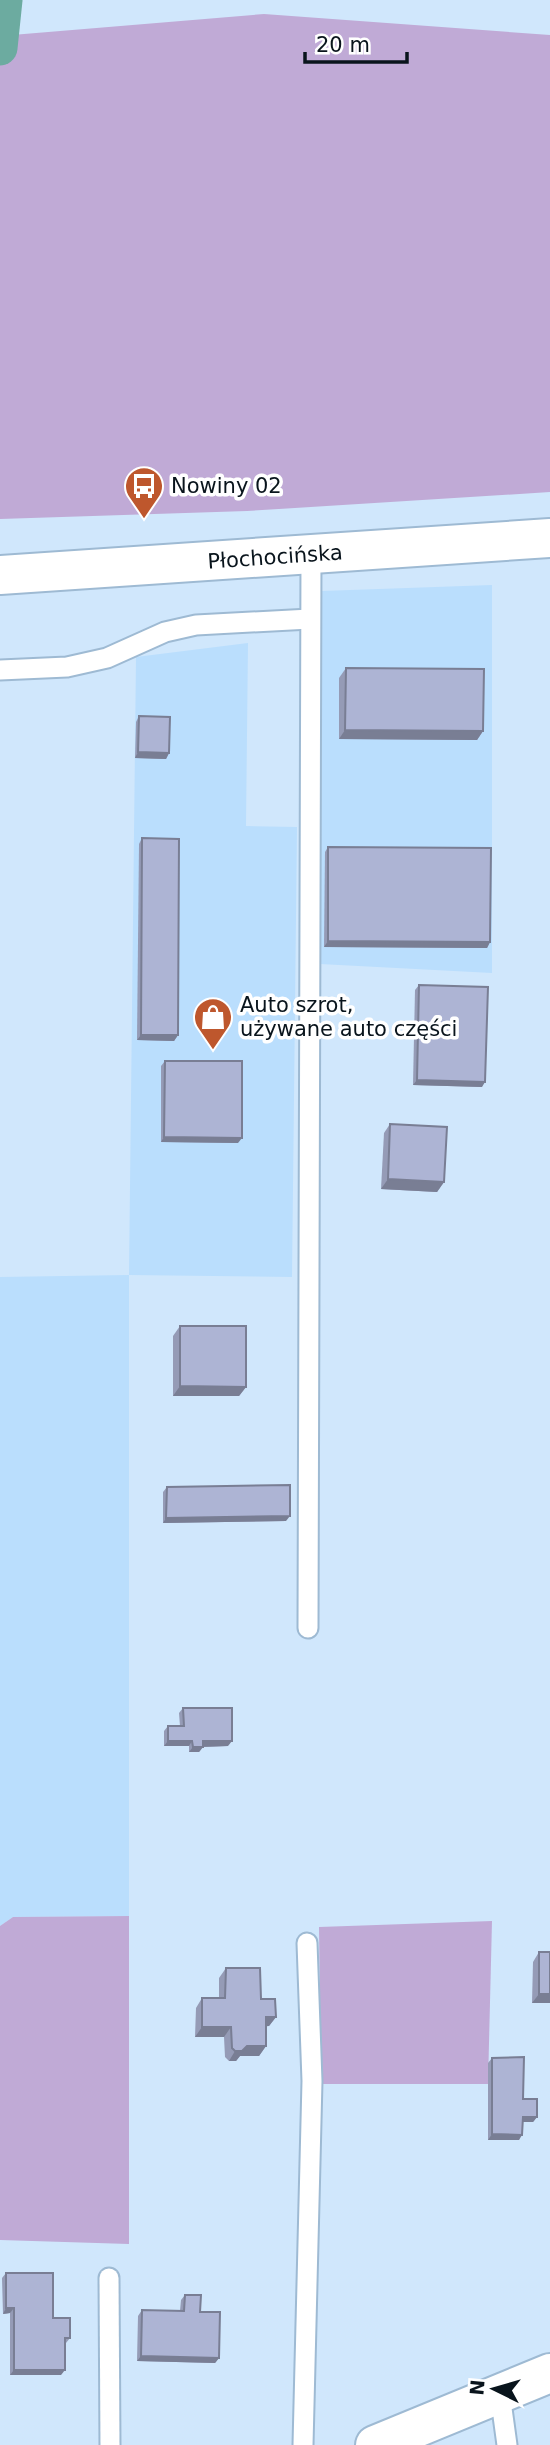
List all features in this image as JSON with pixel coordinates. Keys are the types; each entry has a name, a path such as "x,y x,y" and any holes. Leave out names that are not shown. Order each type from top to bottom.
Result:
{"main road":[{"name":"Płochocińska","path":"0,575 550,538"},
{"path":"375,2445 550,2373"}],"lane":[{"path":"308,1628 311,554"},
{"path":"0,670 67,667 107,658 164,632 196,625 310,619"},
{"path":"303,2445 312,2081 307,1943"},
{"path":"108,2278 110,2445"},
{"path":"500,2394 507,2445"}],"shaded area":[{"path":"264,14 550,35 550,492 247,511 0,519 0,36"},
{"path":"492,585 492,973 320,964 322,591"},
{"name":"Auto szrot, używane auto części","path":"248,643 246,826 297,827 292,1277 129,1275 136,657"},
{"path":"129,1275 129,1916 13,1917 0,1926 0,1277"},
{"path":"129,1916 129,2244 0,2240 0,1926 13,1917"},
{"path":"492,1921 488,2084 321,2084 319,1927"}],"building":[{"path":"346,668 484,669 483,731 345,730"},
{"path":"139,716 170,717 169,753 138,752"},
{"path":"142,838 179,839 178,1035 141,1035"},
{"path":"328,847 491,848 490,942 328,941"},
{"path":"419,985 488,987 485,1082 417,1080"},
{"path":"165,1061 242,1061 242,1138 164,1137"},
{"path":"390,1124 447,1127 444,1182 388,1179"},
{"path":"180,1326 246,1326 246,1387 180,1386"},
{"path":"290,1485 290,1516 166,1518 167,1487"},
{"path":"183,1708 232,1708 232,1741 203,1741 203,1747 193,1747 192,1741 168,1741 168,1726 184,1726"},
{"path":"539,1952 550,1952 550,1994 539,1994"},
{"path":"226,1968 260,1968 261,1999 275,1999 276,2017 266,2017 266,2046 247,2046 242,2051 235,2051 232,2048 231,2027 202,2027 202,1998 225,1998"},
{"path":"524,2057 523,2099 537,2099 537,2117 523,2117 522,2135 492,2134 492,2058"},
{"path":"6,2273 53,2273 53,2318 70,2318 70,2338 65,2338 65,2370 14,2370 14,2308 6,2308"},
{"path":"185,2295 201,2295 200,2312 220,2312 219,2358 141,2356 142,2310 184,2311"}],"waterway":[{"path":"0,48 5,0"}],"place":[{"name":"Nowiny 02","path":"144,520"},
{"name":"Auto szrot, używane auto części","path":"213,1051"}]}
